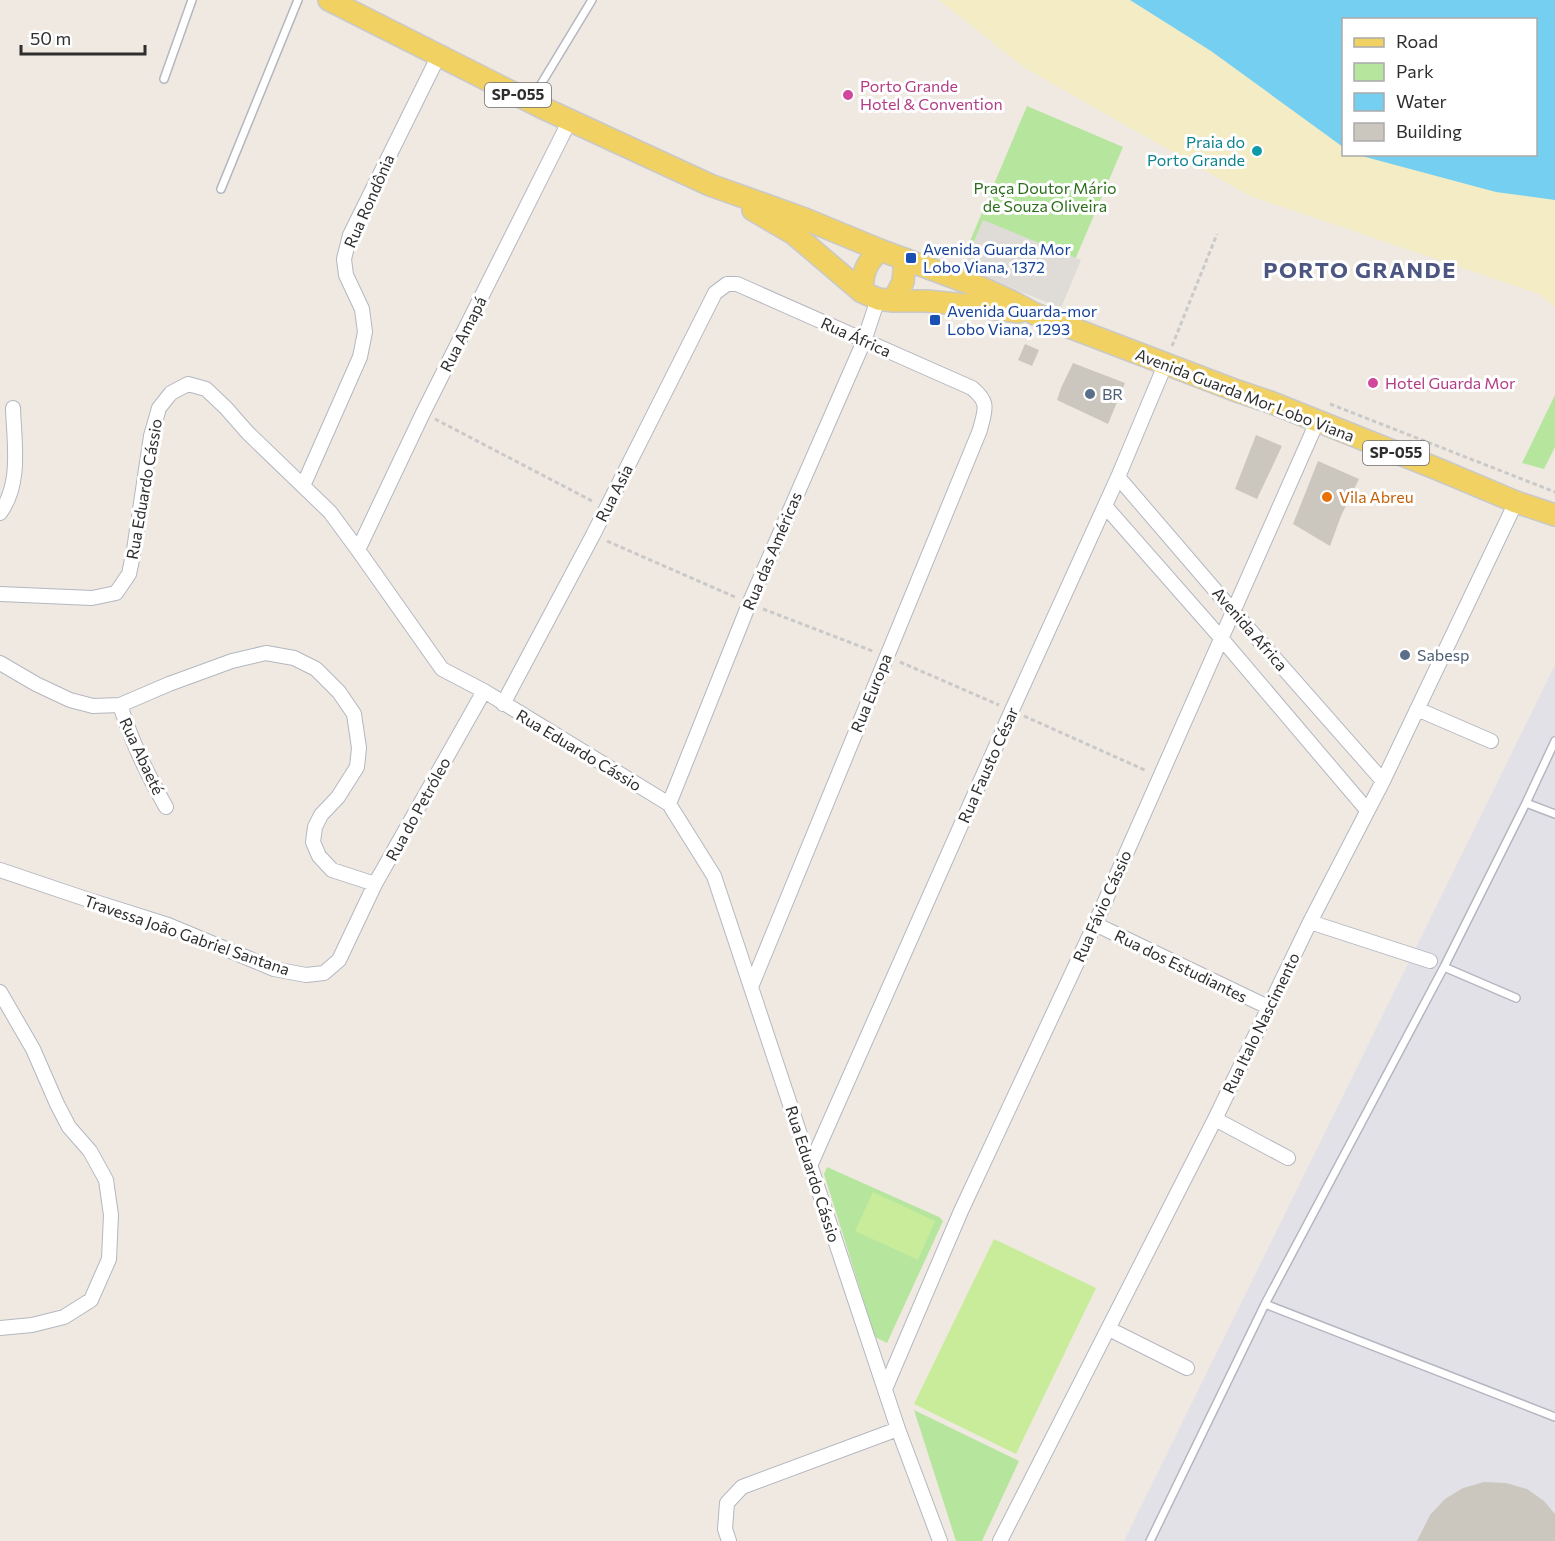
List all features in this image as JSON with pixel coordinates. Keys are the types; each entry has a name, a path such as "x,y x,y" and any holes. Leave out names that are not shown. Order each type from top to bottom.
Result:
{"main road":[{"name":"Avenida Guarda Mor Lobo Viana","path":"329,0 530,101 710,185 805,219 879,250 982,288 1035,314 1270,402 1516,502 1555,515"},
{"name":"Avenida Guarda Mor Lobo Viana","path":"710,185 794,234 878,297 1035,314"},
{"path":"879,250 865,268 862,278 878,297 903,282 904,259"}],"street":[{"name":"Rua Rondônia","path":"303,486 360,357 365,332 362,309 346,275 344,260 350,235 439,55"},
{"name":"Rua Amapá","path":"358,550 423,413 570,120"},
{"name":"Rua África","path":"727,284 737,284 972,388 983,397"},
{"name":"Rua Asia","path":"504,704 715,293 727,284"},
{"name":"Rua das Américas","path":"669,804 749,604 864,341 878,297"},
{"name":"Rua Fausto César","path":"810,1166 1118,477 1165,364"},
{"name":"Rua Eduardo Cássio","path":"0,594 92,598 116,593 129,574 151,436 159,408 171,393 188,384 206,389 248,434 330,512 442,669 484,691 669,804 714,876 898,1429 940,1541"},
{"name":"Rua Europa","path":"751,987 980,430 985,407 983,397"},
{"path":"0,513 7,503 12,487 13,408"},
{"name":"Rua Fávio Cássio","path":"885,1389 961,1211 1095,924 1317,422"},
{"name":"Avenida Africa","path":"1118,477 1383,781"},
{"name":"Rua Italo Nascimento","path":"1005,1539 1215,1119 1310,922 1383,781 1516,502"},
{"name":"Avenida Africa","path":"1105,506 1367,810"},
{"path":"0,663 70,700 93,706 120,705 232,661 266,653 294,658 316,669 339,692 354,714 359,748 357,767 338,797 321,815 315,827 313,842 319,856 332,870 375,884"},
{"name":"Rua do Petróleo","path":"354,928 375,884 484,691"},
{"name":"Rua Abaeté","path":"120,705 148,776 166,807"},
{"path":"1417,709 1491,741"},
{"name":"Travessa João Gabriel Santana","path":"0,870 168,925 274,969 306,975 324,973 339,960 354,928"},
{"path":"1310,922 1430,961"},
{"name":"Rua dos Estudiantes","path":"1095,924 1268,1007"},
{"path":"0,992 33,1049 69,1127 90,1151 106,1180 111,1215 109,1259 92,1300 64,1317 32,1325 0,1328"},
{"path":"1215,1119 1288,1158"},
{"path":"1109,1329 1187,1368"},
{"path":"729,1541 725,1528 727,1503 742,1487 898,1429"}],"lane":[{"path":"164,79 192,0"},
{"path":"221,189 298,0"},
{"path":"530,101 592,0"},
{"path":"1150,1541 1265,1304 1444,968 1555,741"},
{"path":"1526,803 1555,814"},
{"path":"1444,968 1516,998"},
{"path":"1265,1304 1555,1417"}],"path":[{"path":"1165,364 1216,234"},
{"path":"423,413 606,509"}],"shaded area":[{"path":"983,220 1081,260 1061,308 963,268"},
{"path":"1555,665 1555,1541 1124,1541"}],"green space":[{"name":"Praça Doutor Mário de Souza Oliveira","path":"1027,106 1123,147 1063,288 967,248"},
{"path":"1555,395 1555,447 1544,469 1522,463"},
{"path":"827,1167 939,1217 943,1221 887,1343 875,1337 824,1174"},
{"path":"873,1192 935,1221 918,1260 855,1231"},
{"path":"994,1239 1096,1288 1016,1454 914,1404"},
{"path":"914,1410 1019,1461 982,1541 956,1541"}],"sand":[{"name":"Praia do Porto Grande","path":"939,0 1130,0 1211,51 1342,146 1342,156 1367,156 1555,190 1555,307 1539,294 1250,196 1025,68"}],"water":[{"path":"1130,0 1555,0 1555,200 1496,192 1362,156 1537,156 1537,18 1342,18 1342,146 1211,51"}],"building":[{"path":"1025,344 1039,350 1032,366 1018,360"},
{"name":"BR","path":"1073,363 1125,383 1108,424 1057,400"},
{"path":"1256,435 1282,446 1257,499 1235,489"},
{"name":"Vila Abreu","path":"1318,461 1359,479 1341,516 1330,546 1293,524"},
{"path":"1484,1482 1506,1483 1527,1489 1544,1501 1555,1514 1555,1541 1417,1541 1430,1515 1445,1499 1463,1488"}],"place":[{"name":"Porto Grande Hotel & Convention","path":"848,95"},
{"name":"Praia do Porto Grande","path":"1257,151"},
{"name":"Avenida Guarda Mor Lobo Viana, 1372","path":"911,258"},
{"name":"Avenida Guarda-mor Lobo Viana, 1293","path":"935,320"},
{"name":"Hotel Guarda Mor","path":"1373,383"},
{"name":"BR","path":"1090,394"},
{"name":"Vila Abreu","path":"1327,497"},
{"name":"Sabesp","path":"1405,655"}],"district":[{"name":"PORTO GRANDE","path":"1360,270"}]}
